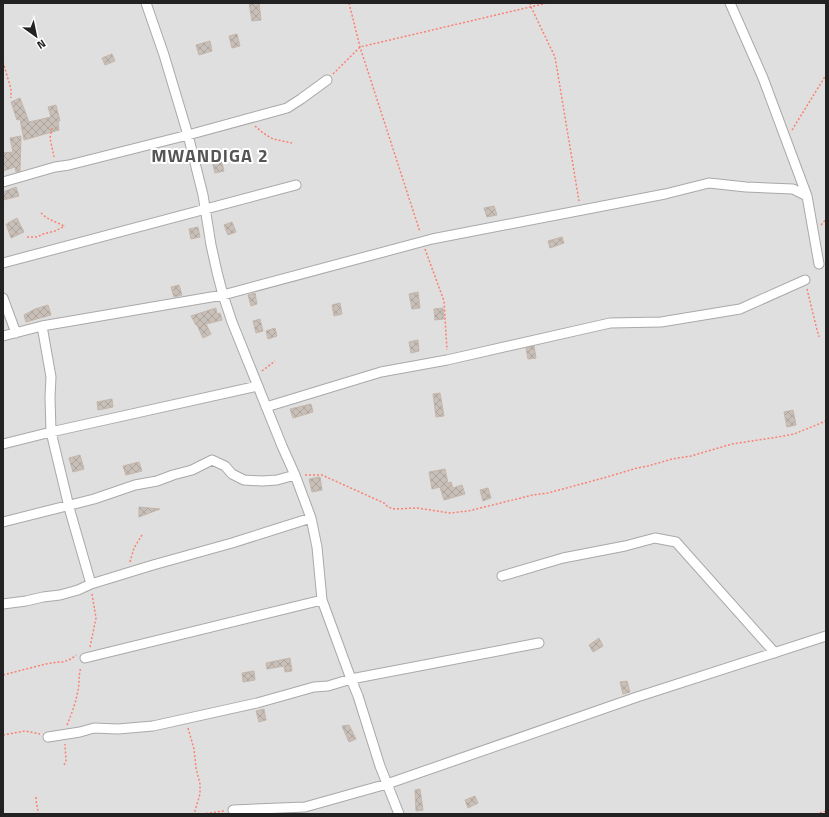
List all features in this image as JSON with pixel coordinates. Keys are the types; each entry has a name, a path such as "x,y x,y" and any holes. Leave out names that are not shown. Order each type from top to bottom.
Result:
{"street":[{"path":"146,3 164,55 188,135 203,195 211,245 223,295 232,322 295,475 311,518 317,547 322,600 358,696 380,766 399,814"},
{"path":"730,3 763,78 807,196 819,264"},
{"path":"3,182 55,167 188,135 286,108 327,80"},
{"path":"3,336 42,326 223,295 422,241 666,194 709,183 746,187 793,189 807,196"},
{"path":"3,263 296,185"},
{"path":"266,407 381,372 447,360 610,323 661,322 740,308 805,280"},
{"path":"3,298 16,333"},
{"path":"42,326 51,377 51,432 68,505 91,584"},
{"path":"3,444 258,386"},
{"path":"3,522 94,499 128,487 157,481 192,470 212,460 225,466 232,474 244,480 262,482 295,475"},
{"path":"3,604 60,595 78,590 91,584 232,543 311,518"},
{"path":"502,576 563,558 625,546 655,538 676,542 775,653"},
{"path":"83,653 322,600"},
{"path":"233,810 305,806 387,784 638,697 826,636"},
{"path":"48,737 80,732 94,728 118,729 153,726 257,703 314,687 328,686 351,679 539,643"}],"path":[{"path":"349,3 360,48 422,241 444,301 447,360"},
{"path":"530,3 555,57 580,210"},
{"path":"327,80 360,48 547,3"},
{"path":"3,62 11,89 11,98"},
{"path":"786,140 826,75"},
{"path":"246,119 273,139 292,143"},
{"path":"52,128 50,138 55,167"},
{"path":"27,237 37,237 65,226 47,218 42,213"},
{"path":"805,280 820,337"},
{"path":"254,377 275,361"},
{"path":"295,475 322,475 384,502 388,507 395,509 417,508 450,513 468,511 533,495 548,493 637,468 691,456 732,444 794,434 826,421"},
{"path":"127,573 134,548 142,535"},
{"path":"3,675 71,660 83,653 91,644 96,618 91,584"},
{"path":"64,765 66,761 64,734 77,695 83,653 91,644"},
{"path":"186,718 194,749 196,768 200,784 200,794 194,814"},
{"path":"3,735 25,730 48,737"},
{"path":"36,797 38,814"},
{"path":"202,814 233,810"},
{"path":"816,814 826,811"}],"shaded area":[{"path":"3,3 826,3 826,814 3,814"}],"building":[{"path":"249,3 259,3 261,20 252,21"},
{"path":"237,34 240,46 232,48 229,36"},
{"path":"210,41 212,51 199,55 196,45"},
{"path":"112,54 115,61 105,65 102,58"},
{"path":"20,98 29,122 51,117 48,107 56,105 60,121 58,121 59,130 24,140 20,119 17,120 11,102"},
{"path":"21,136 20,171 16,172 15,167 3,171 3,153 13,152 10,138"},
{"path":"220,155 224,171 215,173 211,157"},
{"path":"16,187 19,196 3,200 3,192"},
{"path":"494,206 497,215 487,217 484,208"},
{"path":"17,218 24,232 11,238 6,224"},
{"path":"232,222 236,232 228,235 224,225"},
{"path":"198,227 200,237 191,239 189,229"},
{"path":"562,237 564,243 550,248 548,241"},
{"path":"179,285 182,295 174,297 171,287"},
{"path":"418,292 420,308 412,309 409,294"},
{"path":"255,293 257,304 251,306 248,295"},
{"path":"340,303 342,314 334,316 332,305"},
{"path":"48,305 51,315 26,322 24,315 35,309"},
{"path":"216,308 217,314 220,313 222,320 206,324 211,334 203,338 191,316"},
{"path":"443,308 444,319 435,320 434,309"},
{"path":"260,319 263,331 256,333 253,321"},
{"path":"275,328 277,336 268,339 266,331"},
{"path":"418,340 419,351 411,353 409,342"},
{"path":"534,346 536,358 528,359 526,348"},
{"path":"440,393 444,416 436,417 433,394"},
{"path":"112,399 113,407 98,410 97,402"},
{"path":"311,404 313,412 293,418 290,409"},
{"path":"793,410 796,425 787,427 784,412"},
{"path":"80,455 84,469 73,472 69,458"},
{"path":"139,462 142,471 126,475 123,466"},
{"path":"445,469 448,483 451,482 453,488 462,485 465,494 444,500 440,487 432,489 429,472"},
{"path":"320,477 322,490 312,492 309,479"},
{"path":"488,488 491,498 483,501 480,490"},
{"path":"139,507 160,509 139,517"},
{"path":"599,638 603,646 593,652 589,645"},
{"path":"290,658 292,671 285,672 284,666 267,669 266,663"},
{"path":"254,671 255,680 243,682 242,673"},
{"path":"627,681 630,692 623,694 620,682"},
{"path":"264,709 266,720 259,722 256,711"},
{"path":"349,725 356,739 349,742 342,726"},
{"path":"420,789 423,810 416,811 415,790"},
{"path":"475,796 478,803 468,808 465,800"}],"district":[{"name":"MWANDIGA 2","path":"210,156"}]}
